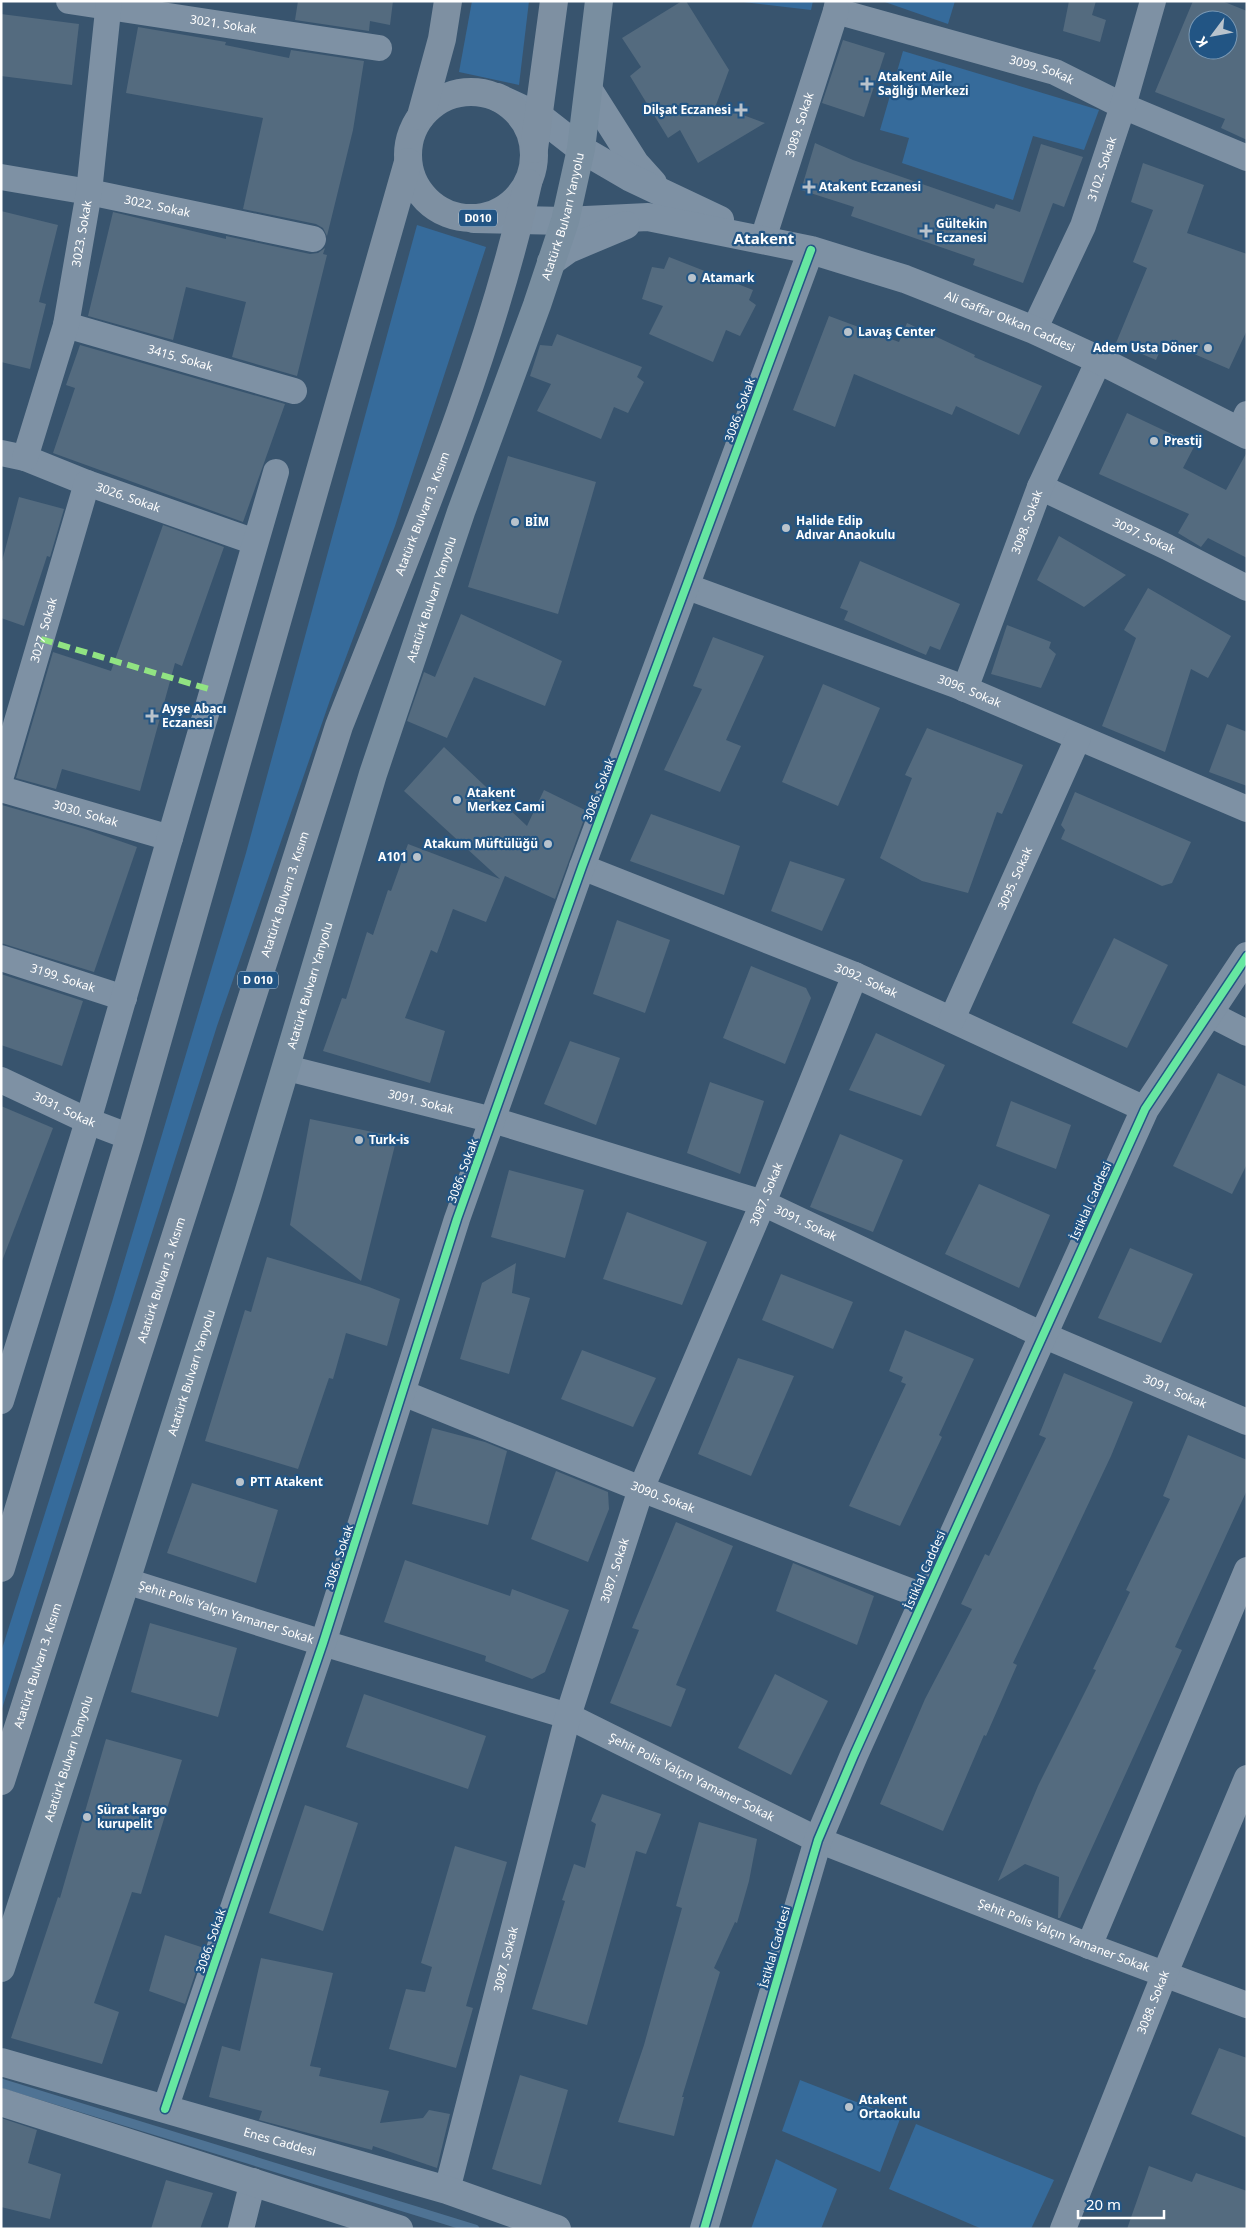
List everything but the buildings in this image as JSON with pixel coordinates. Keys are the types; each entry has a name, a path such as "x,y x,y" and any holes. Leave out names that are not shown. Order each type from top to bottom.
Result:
{"highway":[{"name":"D010","path":"421,116 442,39 448,1"},
{"name":"D010","path":"534,151 531,134 523,119 511,106 497,97 480,92 464,92 447,96 433,104 421,116 412,131 408,162 418,191 428,202 441,211 457,217 474,219 490,216 506,209 519,198 528,183 533,167 554,1"},
{"path":"1,1568 130,1138 408,162"},
{"name":"Atatürk Bulvarı 3. Kısım","path":"1,1781 340,726 410,546 472,376 520,218 528,183"}],"main road":[{"name":"Atatürk Bulvarı Yanyolu","path":"1,1968 126,1581 287,1068 373,774 461,512 552,262 565,220 581,149 590,92 599,1"}],"street":[{"name":"3021. Sokak","path":"68,1 108,4 379,48"},
{"name":"3102. Sokak","path":"1034,330 1083,226 1123,106 1153,1"},
{"name":"3023. Sokak","path":"13,455 66,325 89,192 108,4"},
{"name":"3099. Sokak","path":"837,6 1055,72 1123,106 1247,158"},
{"name":"3089. Sokak","path":"763,239 837,6"},
{"path":"590,92 635,164 664,195"},
{"path":"497,97 540,117 581,149 664,195 763,239"},
{"name":"3022. Sokak","path":"1,177 89,192 313,239"},
{"path":"474,219 520,218 565,220 648,217 763,239"},
{"path":"552,262 569,249 603,233 648,217"},
{"name":"Ali Gaffar Okkan Caddesi","path":"763,239 811,250 905,279 1034,330 1244,427"},
{"name":"3086. Sokak","path":"165,2109 323,1643 458,1219 582,867 688,587 811,250"},
{"name":"3415. Sokak","path":"66,325 294,391"},
{"name":"3098. Sokak","path":"964,689 1040,487 1099,360"},
{"name":"3026. Sokak","path":"13,455 255,542"},
{"path":"1,1400 88,1121 276,472"},
{"name":"3027. Sokak","path":"1,776 87,483"},
{"name":"3097. Sokak","path":"1040,487 1167,546 1247,588"},
{"name":"3096. Sokak","path":"688,587 964,689 1247,809"},
{"name":"3095. Sokak","path":"952,1019 1078,738"},
{"name":"3030. Sokak","path":"1,789 170,838"},
{"name":"3092. Sokak","path":"582,867 855,975 1145,1108"},
{"name":"İstiklal Caddesi","path":"704,2229 818,1840 1145,1108 1247,956"},
{"name":"3199. Sokak","path":"1,958 124,998"},
{"name":"3087. Sokak","path":"447,2190 568,1716 641,1489 763,1203 855,975"},
{"path":"1208,1013 1247,1033"},
{"name":"3091. Sokak","path":"287,1068 493,1120 763,1203 1043,1335 1247,1422"},
{"name":"3031. Sokak","path":"1,1080 88,1121 130,1138"},
{"name":"3090. Sokak","path":"403,1393 641,1489 925,1597"},
{"path":"1089,1946 1247,1570"},
{"name":"Şehit Polis Yalçın Yamaner Sokak","path":"126,1581 323,1643 568,1716 818,1840 1089,1946 1247,2005"},
{"name":"3088. Sokak","path":"1063,2229 1165,1973 1247,1778"},
{"name":"Enes Caddesi","path":"1,2062 447,2190 557,2229"},
{"path":"1,2102 399,2229"},
{"path":"241,2229 253,2182"}],"shaded area":[{"path":"472,1 529,1 519,85 459,72"},
{"path":"735,1 813,1 811,10"},
{"path":"882,1 955,1 948,24"},
{"path":"903,51 1099,110 1084,150 1033,136 1013,200 902,163 909,138 880,130"},
{"path":"417,225 486,247 395,526 330,700 217,1026 1,1712 1,1652 112,1302 246,853"},
{"path":"800,2080 900,2119 880,2172 782,2131"},
{"path":"916,2124 1054,2180 1031,2229 982,2229 889,2189"},
{"path":"776,2159 837,2189 821,2229 751,2229"}],"waterway":[{"path":"1,2083 475,2229"}],"marked path":[{"path":"41,639 212,690"}],"cycle path":[{"path":"165,2109 323,1643 457,1219 582,867 811,250"},
{"path":"704,2229 818,1840 854,1755 1145,1109 1247,956"}],"place":[{"name":"Atakent Aile Sağlığı Merkezi","path":"867,84"},
{"name":"Dilşat Eczanesi","path":"741,110"},
{"name":"Atakent Eczanesi","path":"809,187"},
{"name":"Gültekin Eczanesi","path":"926,231"},
{"name":"Atamark","path":"692,278"},
{"name":"Lavaş Center","path":"848,332"},
{"name":"Adem Usta Döner","path":"1208,348"},
{"name":"Prestij","path":"1154,441"},
{"name":"BİM","path":"515,522"},
{"name":"Halide Edip Adıvar Anaokulu","path":"786,528"},
{"name":"Ayşe Abacı Eczanesi","path":"152,716"},
{"name":"Atakent Merkez Cami","path":"457,800"},
{"name":"Atakum Müftülüğü","path":"548,844"},
{"name":"A101","path":"417,857"},
{"name":"Turk-is","path":"359,1140"},
{"name":"PTT Atakent","path":"240,1482"},
{"name":"Sürat kargo kurupelit","path":"87,1817"},
{"name":"Atakent Ortaokulu","path":"849,2107"}],"district":[{"name":"Atakent","path":"764,239"}]}
